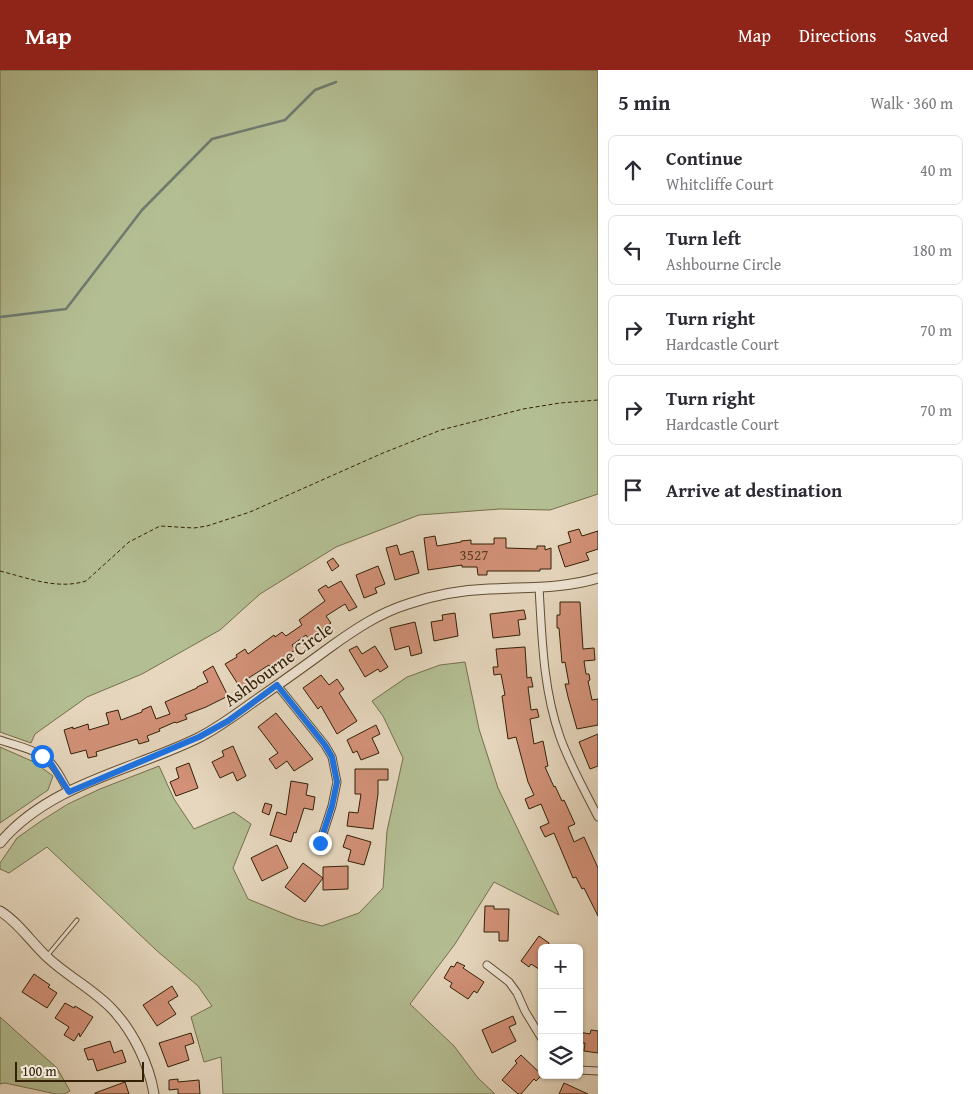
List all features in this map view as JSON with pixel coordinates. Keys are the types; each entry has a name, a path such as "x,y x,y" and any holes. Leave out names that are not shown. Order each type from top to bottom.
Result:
{"street":[{"name":"Ashbourne Circle","path":"0,842 12,828 69,792 199,737 228,721 352,632 382,614 407,604 463,590 557,586 598,578"},
{"path":"539,587 543,652 549,700 568,756 598,817"},
{"path":"277,685 325,745 332,757 337,782 332,806 320,843"},
{"path":"0,740 30,749 50,762 69,792"},
{"path":"0,911 11,919 47,957 93,993 118,1016 150,1072 154,1094"},
{"path":"487,965 509,982 539,1034"},
{"path":"583,1070 598,1071"}],"lane":[{"path":"47,957 77,920"}],"path":[{"path":"0,570 49,584 77,584 86,581 129,542 160,526 194,528 207,526 250,512 383,453 442,430 532,408 560,403 598,400"}],"green space":[{"path":"0,70 598,70 598,494 550,510 500,509 419,515 336,547 260,594 220,630 142,674 87,697 35,734 31,743 0,732"},
{"path":"465,662 479,729 498,788 559,915 494,882 455,944 410,1004 454,1046 478,1078 495,1094 223,1094 221,1057 204,1062 191,1017 212,1006 198,986 156,950 47,847 9,873 0,869 0,863 17,838 41,821 68,804 100,789 159,766 174,799 194,829 234,812 251,824 233,868 248,899 297,919 322,926 359,913 383,888 387,831 403,758 383,716 372,701 407,677 440,665"},
{"path":"0,747 34,762 53,776 48,790 0,823"},
{"path":"0,1017 57,1068 70,1091 64,1094 56,1094 5,1083 0,1084"}],"building":[{"path":"579,529 582,536 598,531 598,549 586,553 589,560 565,567 558,546 571,542 568,532"},
{"path":"435,536 437,546 471,540 471,544 494,544 494,538 506,538 506,548 537,549 537,546 545,546 545,550 551,548 551,569 540,569 540,571 487,571 487,575 478,575 477,567 462,567 462,565 428,570 424,538"},
{"path":"397,545 400,555 413,551 419,573 395,580 386,548"},
{"path":"333,558 339,566 332,571 327,562"},
{"path":"378,566 385,584 375,588 377,593 364,598 356,575"},
{"path":"341,581 357,607 349,611 345,604 326,616 331,623 318,632 320,635 310,641 306,635 292,645 295,650 271,668 269,665 247,679 252,687 243,692 225,664 237,657 236,655 245,649 248,654 274,635 275,637 282,632 286,636 302,625 299,620 325,601 318,590 326,585 328,588"},
{"path":"560,602 580,602 583,649 594,648 595,660 584,661 586,674 589,674 590,680 588,681 592,700 598,699 598,725 577,729 565,684 569,684 565,662 562,663 559,628 557,628"},
{"path":"524,610 526,619 518,620 520,635 493,638 490,614"},
{"path":"455,613 458,636 434,641 431,622 443,620 442,615"},
{"path":"415,622 422,653 411,656 409,646 395,650 390,628"},
{"path":"357,646 362,654 375,646 388,667 380,672 378,669 365,677 349,650"},
{"path":"525,647 527,678 531,677 533,687 528,687 531,710 537,709 539,717 530,719 534,744 543,741 548,766 545,767 575,824 568,827 574,842 584,837 598,868 598,916 584,888 582,889 576,877 573,878 554,833 545,837 540,827 549,823 541,804 529,809 525,799 534,795 528,782 516,737 508,739 502,696 505,695 501,674 494,675 493,667 498,667 496,649"},
{"path":"213,666 228,696 185,715 187,719 159,729 160,731 147,736 149,741 139,744 137,739 96,752 97,756 88,758 86,750 71,754 64,730 88,724 89,730 109,724 106,713 118,710 121,720 142,712 142,710 151,706 156,719 170,714 165,702 208,682 203,672"},
{"path":"321,675 329,685 337,679 344,689 339,693 357,721 337,734 321,706 318,709 303,688"},
{"path":"276,713 313,759 294,771 287,761 276,769 269,759 278,753 258,727"},
{"path":"376,725 380,734 372,738 379,753 361,760 357,751 353,753 347,740"},
{"path":"598,734 598,766 590,769 579,742"},
{"path":"233,746 246,776 237,781 233,772 220,778 212,762 224,756 222,751"},
{"path":"189,763 198,788 176,796 170,782 179,778 176,768"},
{"path":"355,769 388,769 388,780 378,780 373,829 347,826 349,812 358,813 361,794 355,794"},
{"path":"291,781 308,784 306,795 315,797 313,810 304,808 291,842 270,835 277,812 286,815"},
{"path":"265,803 272,805 269,815 262,812"},
{"path":"347,835 371,842 364,865 348,861 351,850 343,847"},
{"path":"277,845 288,868 262,881 251,858"},
{"path":"303,863 323,878 305,902 285,887"},
{"path":"348,866 348,889 323,890 323,867"},
{"path":"485,906 494,906 494,909 509,909 508,941 499,941 499,932 484,932"},
{"path":"539,936 549,943 538,944 538,968 531,964 529,967 521,961"},
{"path":"457,962 465,966 463,968 484,982 477,993 474,991 468,999 450,987 452,983 444,978 451,966 454,967"},
{"path":"34,974 50,985 48,987 57,993 47,1008 22,992"},
{"path":"172,986 178,996 168,1002 176,1014 157,1026 143,1005"},
{"path":"65,1003 74,1008 75,1006 93,1017 80,1037 79,1033 74,1041 64,1035 69,1027 55,1018"},
{"path":"513,1016 516,1024 509,1027 516,1041 492,1053 482,1030"},
{"path":"591,1030 598,1031 598,1053 584,1051 583,1033 590,1034"},
{"path":"191,1033 194,1043 185,1046 189,1060 168,1067 159,1043"},
{"path":"110,1041 114,1053 122,1050 126,1062 97,1071 93,1059 88,1060 84,1049"},
{"path":"521,1055 538,1071 538,1079 536,1081 534,1079 521,1094 518,1094 502,1080 517,1063 515,1061"},
{"path":"178,1079 178,1082 199,1080 200,1094 178,1094 178,1089 169,1090 169,1080"},
{"path":"125,1082 129,1094 95,1094 95,1093"},
{"path":"564,1083 588,1094 559,1094"}],"waterway":[{"path":"0,317 66,309 142,210 212,139 285,120 315,90 336,82"}],"route":[{"path":"42,756 50,762 69,792 199,737 228,721 277,685 325,745 332,757 337,782 332,806 320,843"}]}
